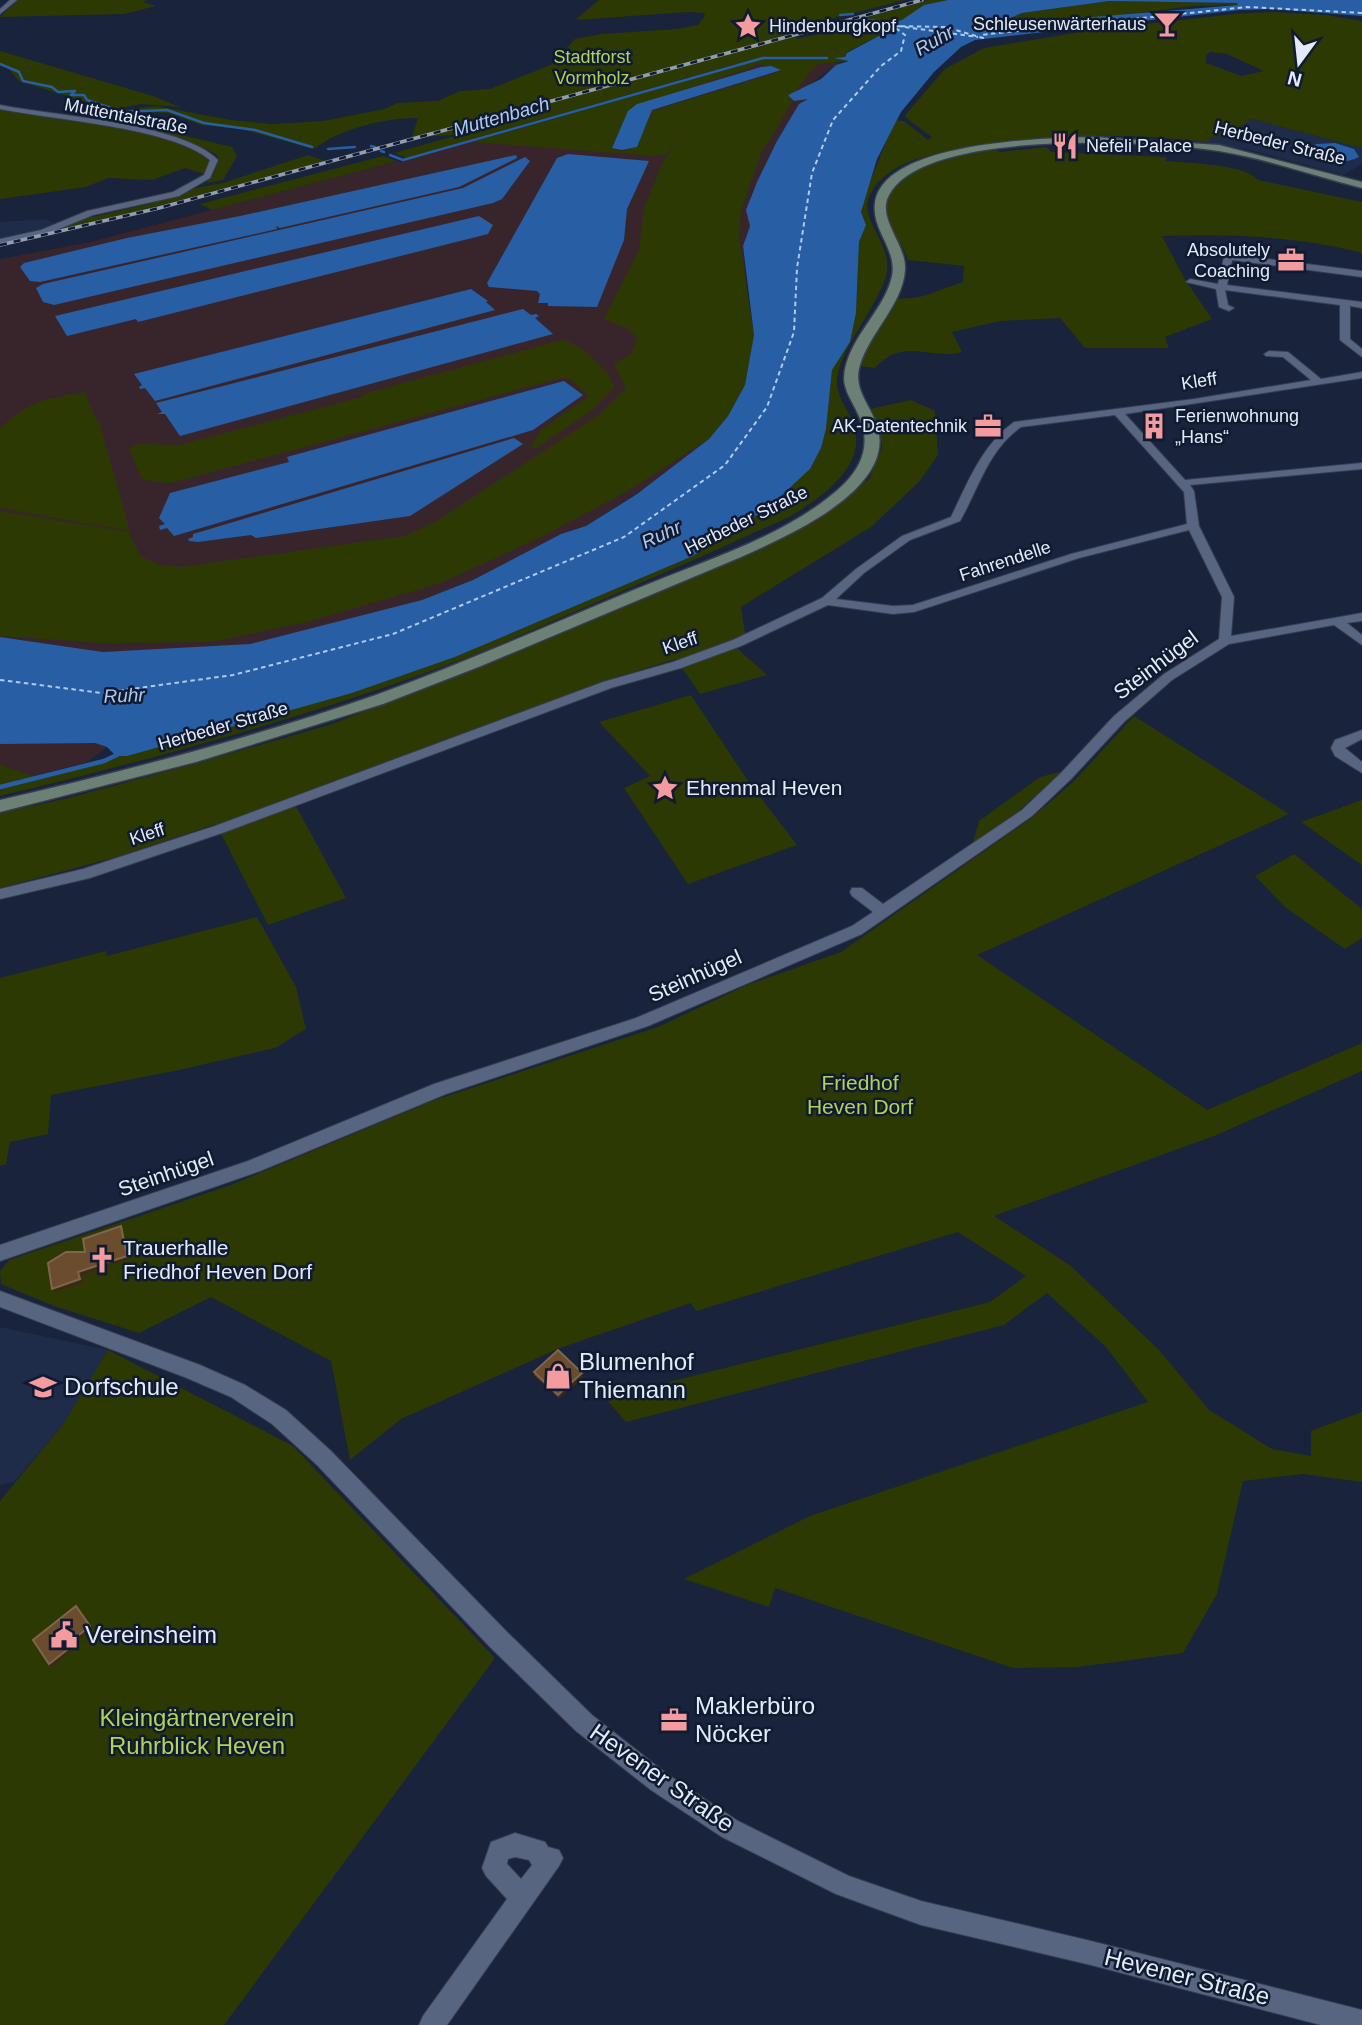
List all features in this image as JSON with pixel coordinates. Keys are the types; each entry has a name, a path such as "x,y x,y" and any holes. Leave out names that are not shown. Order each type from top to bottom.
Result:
{"main road":[{"name":"Herbeder Straße","path":"0,806 168,764 277,733 391,695 520,645 770,537 832,501 860,477 873,449 873,430 850,377 857,358 895,286 901,268 896,244 882,220 880,202 892,181 918,165 970,150 1035,142 1155,140 1249,154 1362,185"}],"street":[{"path":"0,12 14,0"},
{"name":"Muttentalstraße","path":"0,107 157,135 202,150 214,160 207,176 176,194 90,213 44,232 0,242"},
{"path":"1229,308 1224,307 1220,290 1228,257 1362,274"},
{"path":"1190,282 1362,305"},
{"path":"1278,306 1279,294"},
{"path":"1345,303 1345,340 1362,354"},
{"path":"1269,354 1285,354 1318,381"},
{"name":"Kleff","path":"0,894 85,874 220,830 607,685 677,665 737,643 826,601 860,571 906,538 956,519 974,478 1013,427 1024,422 1194,402 1362,375"},
{"path":"1117,411 1189,491 1192,526 1228,597 1225,641"},
{"path":"1182,483 1362,466"},
{"name":"Fahrendelle","path":"826,601 893,610 914,608 1075,556 1192,526"},
{"name":"Steinhügel","path":"0,1252 254,1166 440,1089 642,1022 858,930 1027,813 1119,719 1168,677 1225,641 1362,617"},
{"path":"1335,621 1362,641"},
{"path":"1362,734 1340,743 1338,748 1340,753 1362,769"},
{"path":"857,892 883,912"},
{"name":"Hevener Straße","path":"0,1299 193,1371 238,1391 279,1417 324,1458 499,1640 584,1723 659,1782 730,1829 844,1886 921,1913 1362,2022"},
{"path":"432,2025 523,1898 548,1862 537,1850 515,1845 499,1850 494,1868 523,1898"}],"shaded area":[{"path":"766,59 844,63 836,65 805,88 793,91 809,99 799,104 777,141 751,195 748,215 750,226 743,246 750,316 709,439 665,475 586,526 561,534 473,580 422,600 297,634 218,648 103,652 0,637 0,259 91,242 401,162"},
{"path":"1252,119 1362,148 1362,164 1344,175 1246,149 1170,138"},
{"path":"45,219 54,223 47,229 0,239 0,222"},
{"path":"95,743 107,747 88,762 0,785 0,744"},
{"name":"Dorfschule","path":"0,1327 108,1350 64,1423 14,1482 0,1485"}],"green space":[{"path":"18,0 147,0 143,2 156,6 124,14 0,17"},
{"name":"Stadtforst Vormholz","path":"599,0 905,0 806,25 796,39 868,23 890,26 888,31 847,52 844,58 850,61 819,64 813,69 799,86 761,153 741,211 739,237 754,335 750,362 745,385 728,416 709,439 626,492 543,536 441,583 307,622 211,642 104,643 0,636 0,511 129,532 140,556 160,565 181,567 405,536 440,519 600,414 626,388 614,364 632,353 637,338 629,329 604,319 639,250 644,208 664,160 693,119 667,154 655,156 473,142 737,66 736,64 406,158 394,153 458,135 412,137 418,118 405,118 350,130 314,149 241,129 201,125 169,113 115,111 156,106 231,120 272,124 323,121 385,109 397,103 438,101 460,91 490,89 553,64 575,39 601,34 677,29 698,25 705,16 704,13 689,12 575,20","holes":["757,63 782,71 652,111 637,147 622,151 611,148 632,107 753,67"]},
{"path":"928,0 948,0 924,5 898,22 882,23 866,18"},
{"path":"1109,1 1238,5 1193,6 1005,30 987,28 1022,13"},
{"path":"1272,12 1326,15 1362,21 1362,148 1252,119 1225,136 1211,137 1208,142 1120,136 1032,139 930,155 889,172 870,195 867,204 868,213 885,254 886,276 875,302 843,357 837,382 840,397 856,433 856,447 852,461 844,473 823,494 799,511 717,550 479,653 378,690 217,740 0,796 0,765 40,778 352,693 455,657 693,556 768,508 810,469 821,448 826,429 832,370 850,342 856,313 859,242 866,225 861,212 865,194 895,120 904,121 928,140 932,137 905,117 945,69 984,48 1092,30","holes":["1211,52 1227,54 1264,71 1241,76 1206,63 1206,55"]},
{"path":"0,51 153,96 180,107 141,104 111,110 19,81 7,67 0,66"},
{"path":"0,108 144,133 195,150 210,160 204,174 185,168 152,180 108,178 86,187 0,199"},
{"path":"92,118 152,128 232,147 237,156 223,180 206,183 213,175 219,160 216,154 204,148"},
{"path":"1047,147 1051,152 1166,157 1166,161 1229,167 1258,180 1362,202 1362,253 1263,237 1162,236 1184,278 1212,319 1165,337 1169,348 1085,348 1060,318 1000,321 952,332 962,352 939,354 907,351 886,358 875,368 859,366 895,298 922,296 963,282 964,266 908,260 887,216 886,200 894,186 907,175 943,160 994,149 1000,152"},
{"path":"308,155 326,161 62,229 75,221 149,204"},
{"path":"383,156 397,161 212,210 200,204"},
{"path":"562,340 593,358 608,374 614,388 591,411 535,449 531,446 541,430 589,396 570,379 561,378 171,483 141,478 129,449 137,444 179,445"},
{"path":"85,392 97,422 99,421 130,531 0,508 0,428 21,411 39,402"},
{"path":"911,400 935,411 938,455 919,482 871,527 741,607 745,634 730,642 767,675 700,694 676,659 604,681 292,799 346,898 268,925 216,824 117,857 0,888 0,813 191,765 332,724 508,656 766,547 827,512 869,479 882,448 879,424 870,409"},
{"path":"691,695 748,781 797,845 688,884 624,788 650,776 599,722"},
{"name":"Friedhof Heven Dorf","path":"1134,716 1289,814 977,955 1207,1110 1362,1043 1362,1071 1214,1136 994,1216 1071,1266 1159,1350 1209,1410 1272,1449 1311,1456 1311,1431 1362,1412 1362,1482 1303,1474 1243,1481 1217,1594 1183,1653 1078,1667 1013,1668 775,1588 769,1607 684,1579 810,1516 1148,1402 1106,1347 1047,1293 1004,1325 626,1422 605,1398 990,1302 1026,1276 958,1232 696,1311 691,1303 560,1348 401,1419 350,1460 331,1361 211,1297 139,1333 54,1306 1,1284 0,1271 9,1260 231,1185 435,1100 658,1027 747,985 841,952 1033,817 1074,781"},
{"path":"1064,771 972,846 979,821 1040,777"},
{"path":"1362,800 1362,865 1301,822"},
{"path":"1294,854 1362,909 1362,938 1345,949 1286,908 1255,876"},
{"path":"257,917 296,987 306,1029 275,1048 51,1095 48,1134 10,1142 6,1164 0,1166 0,978 106,951 107,956"},
{"name":"Kleingärtnerverein Ruhrblick Heven","path":"108,1350 293,1446 495,1658 224,2025 0,2025 0,1501 64,1423"}],"water":[{"name":"Ruhr","path":"948,0 1362,0 1362,16 1272,9 1239,10 975,40 961,47 934,72 901,112 877,159 861,212 866,225 859,242 856,313 850,342 832,370 826,429 821,448 810,469 768,508 693,556 455,657 352,693 127,756 116,756 107,747 95,743 0,744 0,637 103,652 250,644 422,600 473,580 561,534 586,526 637,494 709,439 728,416 745,385 754,335 743,246 750,226 746,210 777,141 799,104 808,99 794,101 788,95 821,79 836,65 849,61 834,58 845,57 847,53 888,31 893,25 889,23 902,20 924,5","holes":["1109,1 1238,5 1081,18 1054,25 1005,30 987,28 1022,13"]},
{"path":"771,66 781,70 652,110 637,147 622,150 612,148 628,111 637,104"},
{"path":"1335,143 1354,149 1359,157 1347,161 1333,161 1319,158 1308,150 1316,144"},
{"path":"568,154 649,161 627,209 624,240 597,307 548,306 548,303 538,303 540,294 537,291 489,287 487,283 557,158"},
{"path":"516,155 517,158 459,187 280,228 276,226 277,229 40,282 30,281 20,267 24,263 127,238"},
{"path":"525,157 530,161 502,199 493,203 54,305 43,302 36,288 43,284 463,188"},
{"path":"479,216 493,225 488,234 138,322 136,319 67,336 55,316"},
{"path":"471,289 488,301 486,302 495,310 155,401 145,388 140,389 142,385 134,374"},
{"path":"523,309 531,315 539,316 535,318 553,334 180,436 165,414 157,414 162,412 156,403"},
{"path":"564,381 583,395 533,430 174,536 167,528 160,530 159,526 165,524 159,518 170,493 289,462 287,457"},
{"path":"514,438 523,444 410,516 256,538 251,535 198,542 188,539 193,537 193,534"}],"building":[{"name":"Trauerhalle Friedhof Heven Dorf","path":"121,1226 127,1256 78,1272 80,1279 52,1289 48,1263 66,1252 85,1252 83,1239"},
{"name":"Blumenhof Thiemann","path":"558,1350 582,1373 558,1395 534,1372"},
{"name":"Vereinsheim","path":"76,1606 90,1626 64,1647 67,1650 49,1664 33,1640"}],"waterway":[{"path":"840,15 853,14"},
{"path":"869,20 897,23"},
{"name":"Muttenbach","path":"390,155 403,160 763,58 827,58"},
{"name":"Muttenbach","path":"0,64 19,72 23,81 52,87 58,92 75,91 71,95 84,95 87,100 111,108"},
{"name":"Muttenbach","path":"118,112 167,110 204,123 255,130 312,147"},
{"name":"Muttenbach","path":"371,146 375,147"},
{"name":"Muttenbach","path":"328,149 355,147"},
{"path":"0,787 104,761 121,753"}],"ferry route":[{"path":"898,26 945,27 983,38 982,35 989,34 1247,7 1362,13"},
{"path":"0,680 102,693 233,675 393,634 624,537 725,465 767,407 794,332 797,268 812,173 833,120 881,66 901,51 905,35 893,26 898,26"},
{"path":"898,26 978,37"}],"railway":[{"path":"0,245 159,208 922,0"}],"place":[{"name":"Schleusenwärterhaus","path":"1167,24"},
{"name":"Hindenburgkopf","path":"748,26"},
{"name":"Nefeli Palace","path":"1065,146"},
{"name":"Absolutely Coaching","path":"1291,260"},
{"name":"AK-Datentechnik","path":"988,426"},
{"name":"Ferienwohnung „Hans“","path":"1154,426"},
{"name":"Ehrenmal Heven","path":"665,788"},
{"name":"Trauerhalle Friedhof Heven Dorf","path":"102,1260"},
{"name":"Blumenhof Thiemann","path":"558,1376"},
{"name":"Dorfschule","path":"43,1387"},
{"name":"Vereinsheim","path":"64,1635"},
{"name":"Maklerbüro Nöcker","path":"674,1720"}]}
